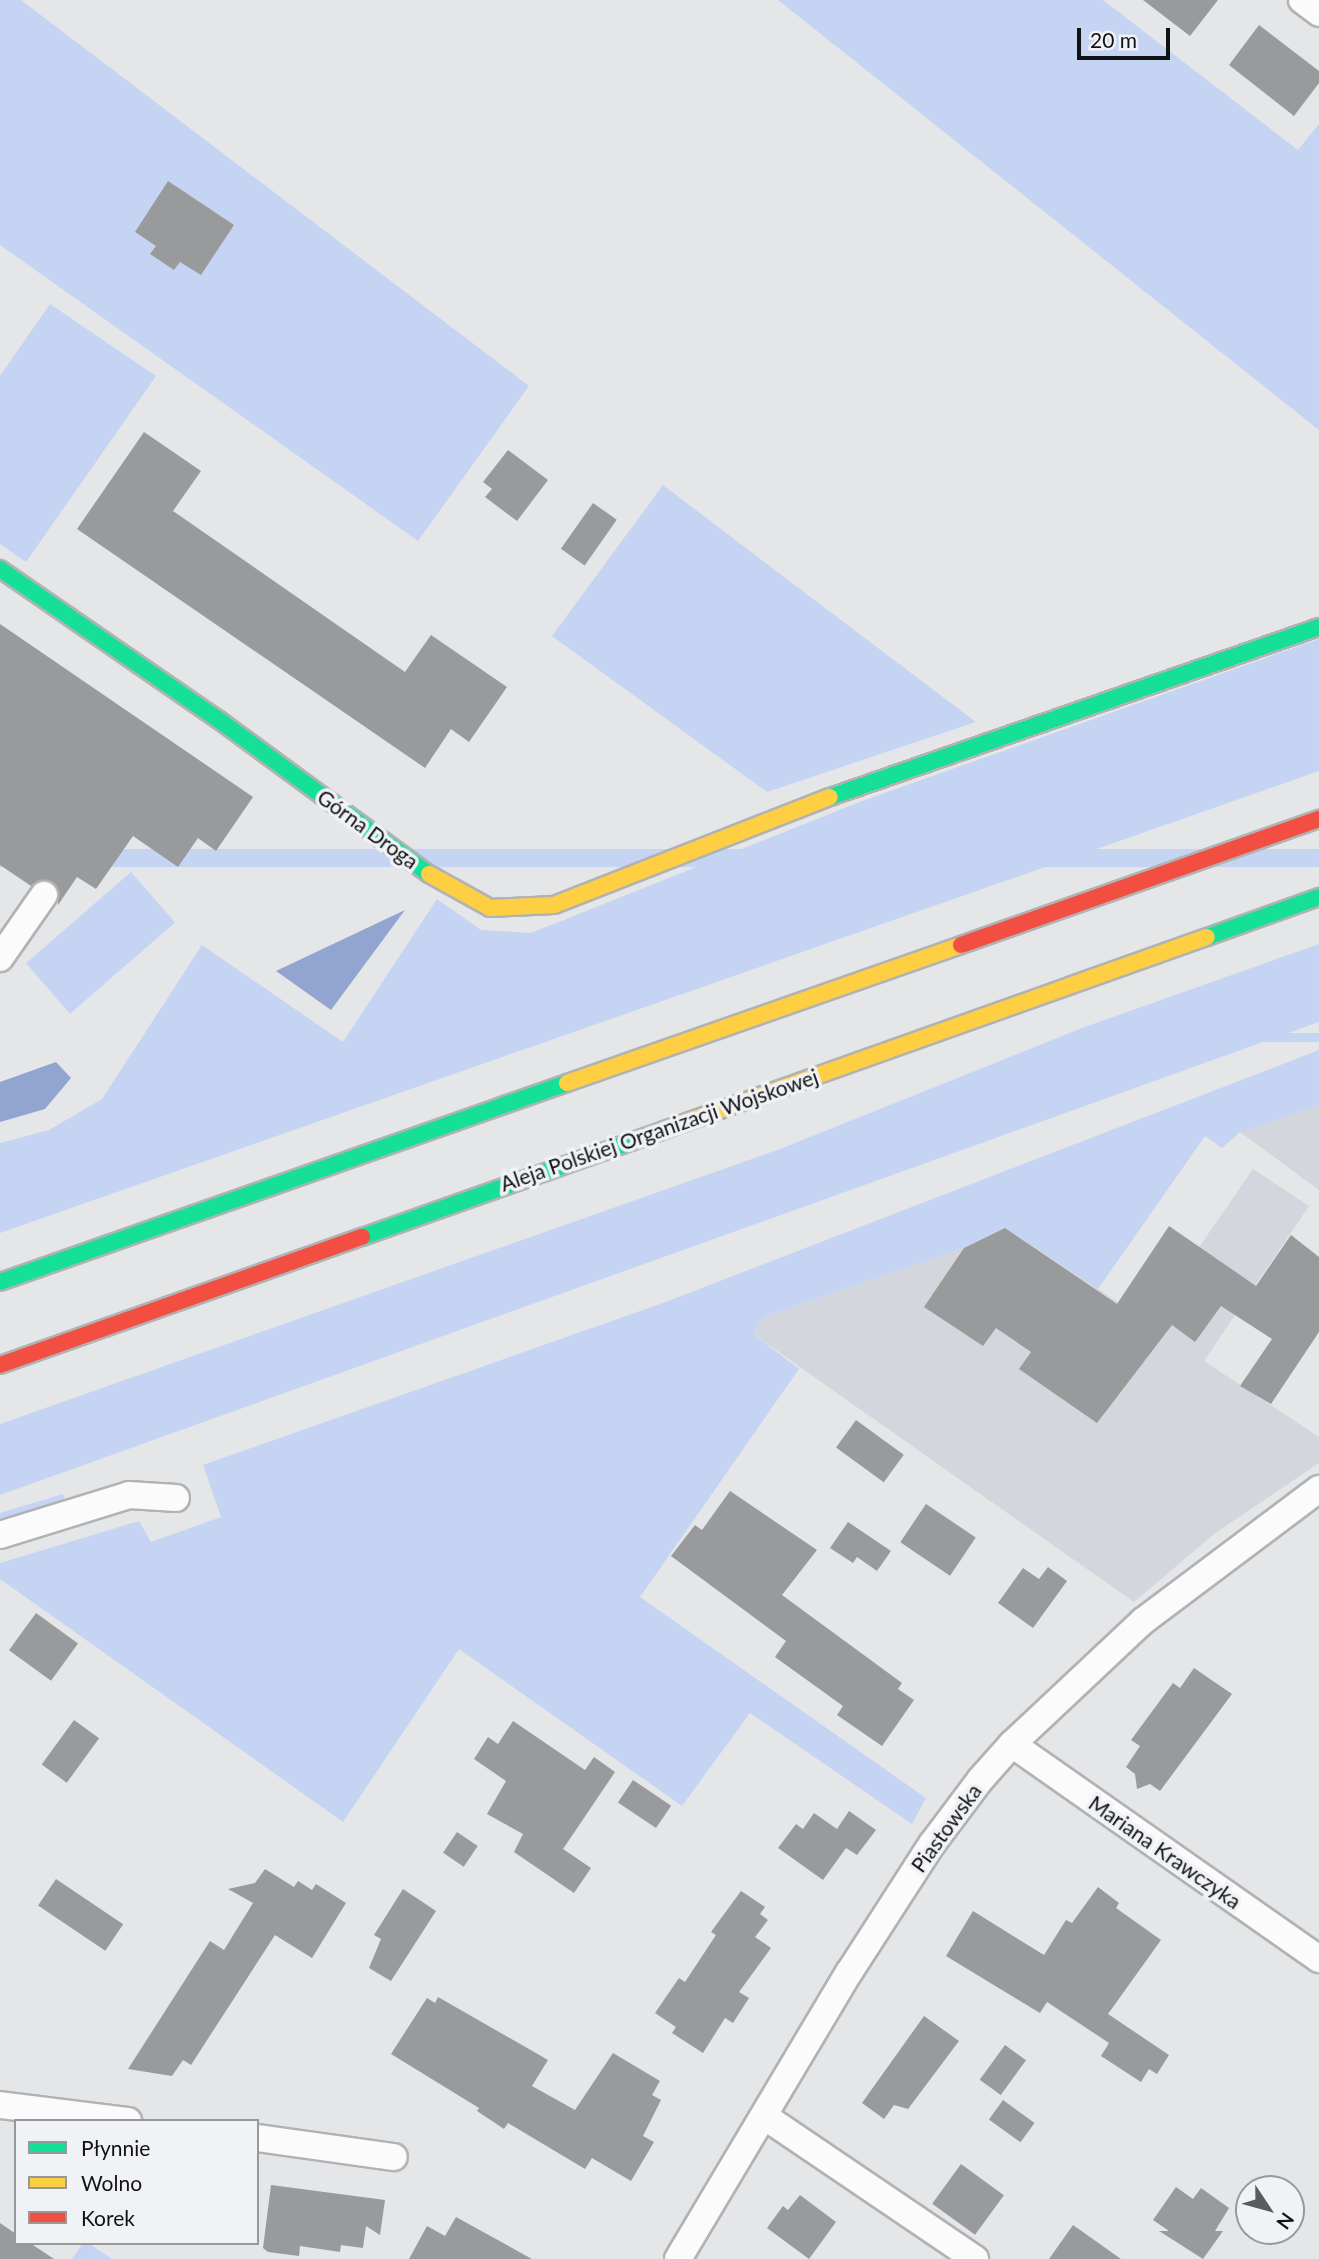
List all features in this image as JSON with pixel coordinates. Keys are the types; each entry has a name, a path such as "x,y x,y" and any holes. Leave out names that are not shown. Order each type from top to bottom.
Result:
{"main road":[{"name":"Górna Droga","path":"0,569 219,720 450,889 490,908 532,910 554,905 777,815 1319,626"},
{"path":"0,1282 1319,819"},
{"name":"Aleja Polskiej Organizacji Wojskowej","path":"0,1365 1319,897"}],"street":[{"path":"1302,0 1319,13"},
{"path":"0,958 44,895"},
{"name":"Piastowska","path":"678,2259 932,1844 1012,1744 1143,1621 1319,1489"},
{"path":"0,1535 130,1495 176,1498"},
{"name":"Mariana Krawczyka","path":"1012,1744 1319,1959"},
{"path":"0,2105 112,2119"},
{"path":"764,2116 975,2259"},
{"path":"259,2138 394,2157"}],"shaded area":[{"path":"0,0 21,0 529,386 418,541 0,245"},
{"path":"778,0 1103,0 1298,150 1319,124 1319,430"},
{"path":"50,304 156,376 26,562 0,544 0,376"},
{"path":"663,485 976,722 767,792 552,636"},
{"path":"1319,639 1319,771 0,1233 0,1143 49,1130 102,1099 202,945 343,1042 437,899 481,930 531,933 862,801"},
{"path":"0,849 1319,849 1319,867 0,867"},
{"path":"131,872 175,923 70,1014 26,963"},
{"path":"405,910 331,1010 276,971"},
{"path":"1319,944 1319,1022 0,1495 0,1424 780,1149 1082,1028"},
{"path":"1156,1033 1319,1033 1319,1042 1156,1042"},
{"path":"1319,1050 1319,1105 1240,1132 1222,1148 1205,1136 1098,1289 1005,1228 964,1248 763,1317 753,1334 799,1369 640,1597 926,1798 912,1824 750,1713 682,1806 459,1649 343,1822 0,1579 0,1563 139,1521 151,1542 221,1517 203,1465 663,1303"},
{"path":"56,1062 71,1078 45,1109 0,1122 0,1082"},
{"path":"1319,1105 1319,1190 1240,1132"},
{"path":"1253,1169 1309,1206 1204,1361 1319,1437 1319,1463 1214,1534 1134,1602 753,1334 763,1317 964,1248 1005,1228 1121,1304 1189,1262"},
{"path":"63,1494 65,1500 0,1521 0,1513"},
{"path":"82,2245 91,2245 112,2259 72,2259"}],"building":[{"path":"1143,0 1218,0 1190,36"},
{"path":"1259,25 1319,71 1319,83 1294,116 1229,65"},
{"path":"168,181 234,225 201,275 180,262 174,270 150,254 156,246 135,232"},
{"path":"144,432 201,471 173,511 405,672 431,635 507,687 469,742 451,729 425,768 77,529"},
{"path":"508,450 548,480 517,521 485,497 492,489 483,482"},
{"path":"593,503 617,520 585,566 561,549"},
{"path":"0,624 253,797 216,851 198,838 178,867 133,836 96,889 77,877 58,905 58,889 52,882 38,881 31,886 0,865"},
{"path":"1169,1226 1256,1286 1291,1235 1319,1257 1319,1332 1271,1404 1240,1386 1272,1339 1221,1306 1195,1342 1172,1325 1097,1423 1019,1369 1031,1352 996,1328 983,1346 924,1307 964,1248 1005,1228 1117,1304"},
{"path":"856,1420 904,1455 884,1482 836,1448"},
{"path":"730,1491 817,1550 782,1595 902,1683 898,1689 914,1700 882,1746 837,1715 843,1706 775,1657 786,1641 671,1556 695,1525 702,1530"},
{"path":"926,1504 976,1538 950,1576 900,1542"},
{"path":"848,1522 891,1551 877,1571 857,1557 853,1563 830,1548"},
{"path":"1048,1567 1067,1581 1033,1628 998,1603 1023,1568 1039,1579"},
{"path":"36,1613 78,1644 51,1681 9,1650"},
{"path":"1194,1668 1232,1694 1160,1791 1150,1784 1137,1789 1135,1774 1126,1767 1140,1746 1131,1740 1173,1683 1180,1688"},
{"path":"74,1720 99,1738 67,1783 42,1764"},
{"path":"513,1721 585,1770 594,1757 615,1772 563,1849 591,1868 574,1893 514,1852 523,1834 487,1814 506,1781 474,1759 488,1737 498,1744"},
{"path":"633,1780 671,1806 656,1828 618,1802"},
{"path":"849,1811 876,1830 857,1855 846,1848 823,1880 778,1848 796,1824 803,1829 814,1813 837,1829"},
{"path":"457,1832 478,1846 464,1867 443,1853"},
{"path":"265,1869 294,1887 298,1881 312,1890 316,1884 346,1903 312,1958 275,1935 191,2065 183,2060 172,2076 128,2069 210,1941 224,1950 253,1903 228,1889 255,1883"},
{"path":"56,1879 123,1924 105,1951 38,1906"},
{"path":"1098,1887 1119,1903 1116,1908 1161,1940 1108,2014 1169,2055 1157,2074 1149,2069 1141,2082 1101,2056 1109,2043 1047,2002 1040,2013 946,1956 973,1911 1044,1955 1066,1920 1072,1923"},
{"path":"403,1889 436,1911 391,1981 369,1968 381,1939 374,1935"},
{"path":"741,1891 765,1907 760,1914 768,1920 755,1937 771,1948 739,1992 749,1998 733,2023 725,2018 703,2053 672,2033 676,2027 655,2013 679,1978 685,1982 716,1935 711,1932"},
{"path":"438,1997 548,2060 532,2086 575,2110 613,2053 660,2081 652,2095 661,2100 643,2136 654,2142 631,2181 592,2158 585,2169 508,2123 504,2129 477,2111 479,2108 391,2054 427,1998 435,2003"},
{"path":"924,2016 959,2041 908,2109 894,2105 884,2119 862,2103"},
{"path":"1005,2045 1026,2060 1001,2095 980,2080"},
{"path":"1003,2100 1035,2123 1020,2142 989,2119"},
{"path":"961,2164 1004,2195 975,2235 932,2204"},
{"path":"271,2185 385,2200 380,2235 366,2226 363,2248 341,2245 340,2252 300,2246 299,2256 268,2252 263,2248"},
{"path":"1176,2187 1193,2199 1201,2188 1229,2208 1215,2231 1223,2231 1203,2259 1159,2231 1169,2231 1153,2220"},
{"path":"800,2195 836,2222 809,2259 767,2228 783,2206 788,2210"},
{"path":"456,2217 532,2259 409,2259 427,2226 445,2236"},
{"path":"0,2223 14,2233 14,2245 33,2245 54,2259 0,2259"},
{"path":"1073,2225 1121,2259 1049,2259"}],"traffic: fast":[{"path":"0,569 219,720 429,874"},
{"path":"830,797 1319,627"},
{"path":"1207,937 1319,897"},
{"path":"0,1282 567,1083"},
{"path":"362,1237 664,1130"}],"traffic: slow":[{"path":"429,874 490,908 554,905 830,797"},
{"path":"664,1130 1207,937"},
{"path":"567,1083 961,945"}],"traffic: jam":[{"path":"961,945 1319,819"},
{"path":"0,1365 362,1237"}]}
